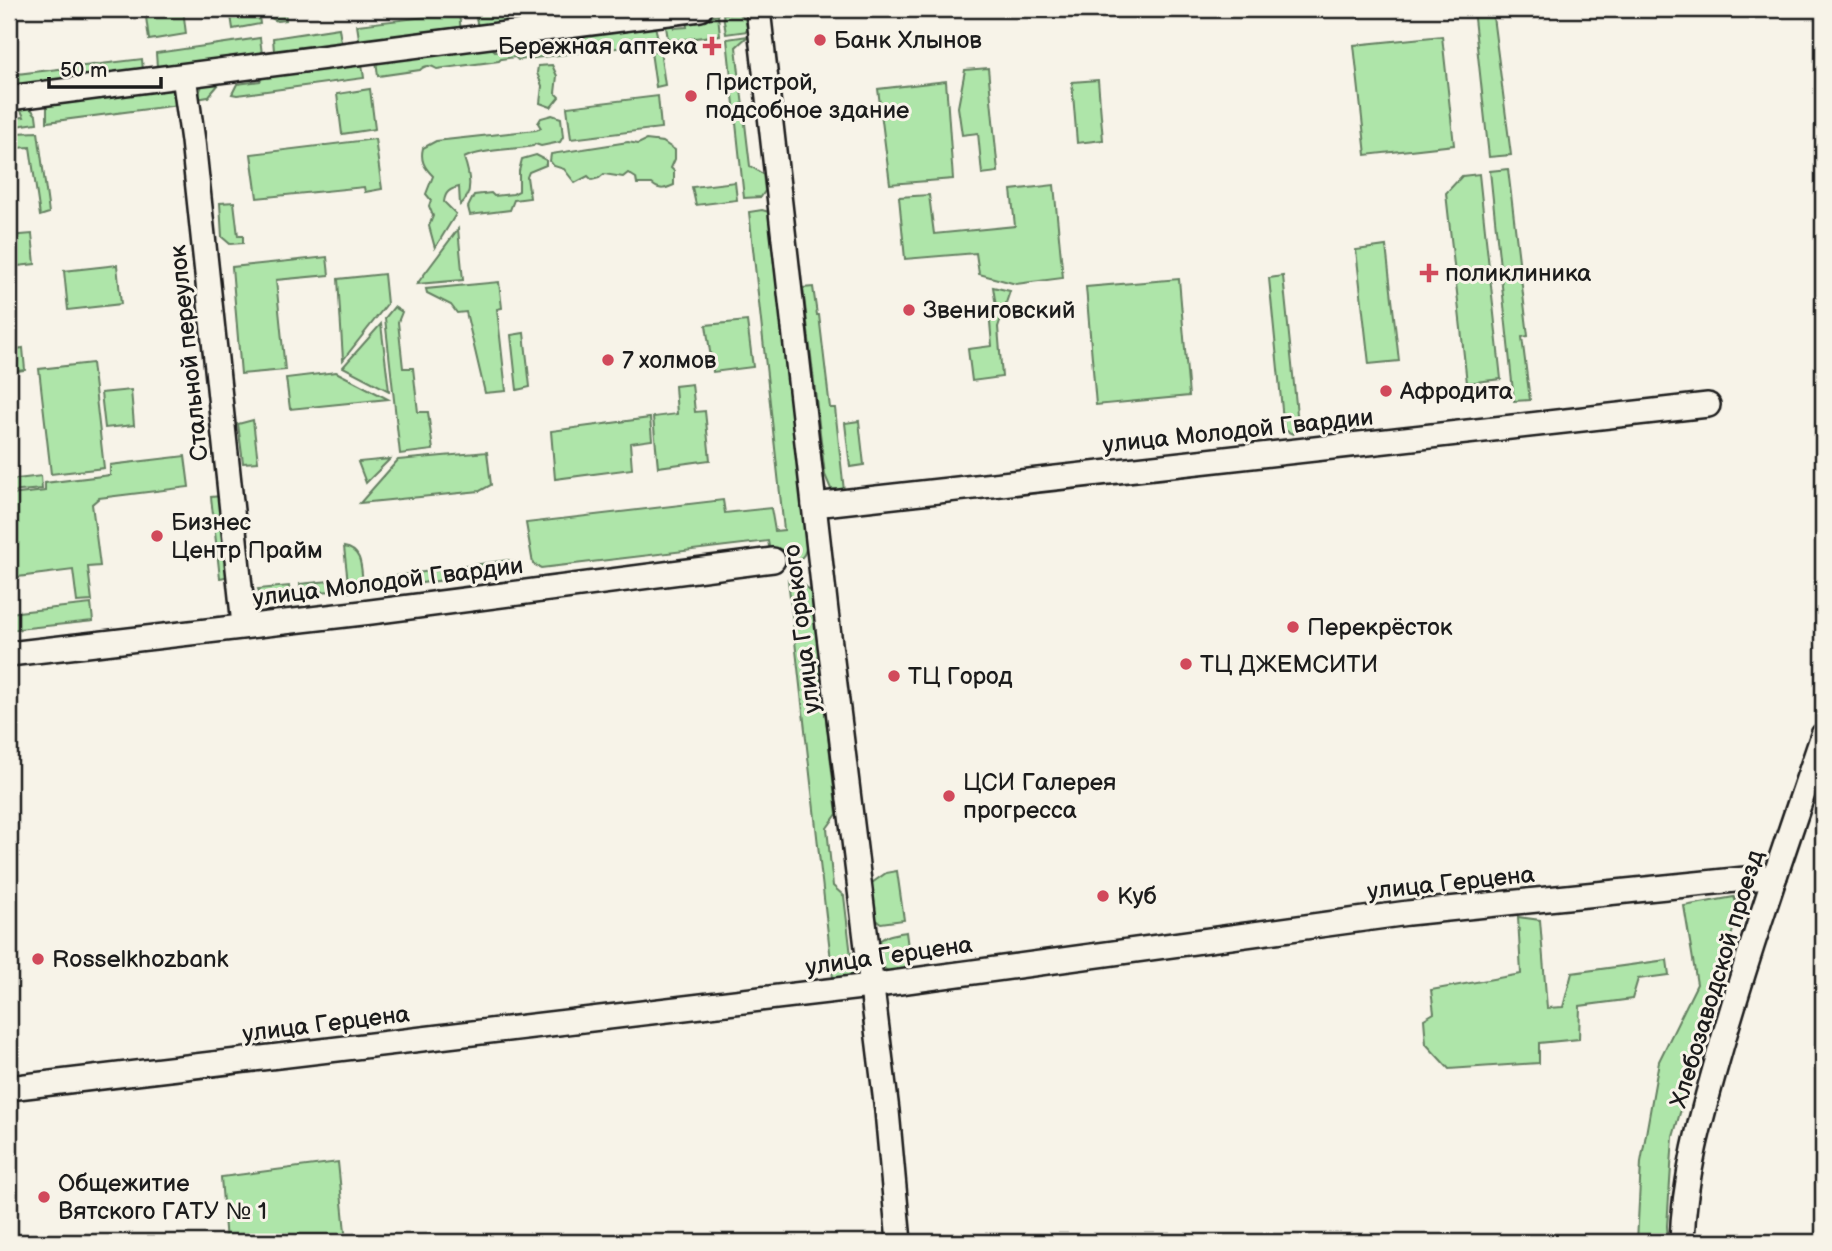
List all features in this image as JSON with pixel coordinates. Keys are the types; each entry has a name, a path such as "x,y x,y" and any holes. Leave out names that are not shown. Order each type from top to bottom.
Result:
{"street":[{"path":"9,98 700,9"},
{"name":"улица Горького","path":"758,9 870,986 887,1111 899,1242"},
{"name":"Стальной переулок","path":"184,76 195,154 244,625"},
{"name":"улица Молодой Гвардии","path":"814,505 1708,405"},
{"name":"улица Молодой Гвардии","path":"9,654 371,612 773,560"},
{"name":"Хлебозаводской проезд","path":"1682,1242 1683,1210 1693,1148 1740,982 1823,735"},
{"name":"улица Герцена","path":"9,1088 870,986 1408,913 1775,876"}],"green space":[{"path":"145,9 183,9 186,34 149,40"},
{"path":"230,9 258,9 260,24 233,29"},
{"path":"268,9 285,9 286,20 277,21 269,17"},
{"path":"474,9 547,9 508,14 503,29 483,31 477,23"},
{"path":"1473,9 1492,9 1511,155 1489,157"},
{"path":"459,13 461,32 360,45 357,25"},
{"path":"737,13 745,19 748,31 726,34 723,14"},
{"path":"718,15 720,35 670,41 668,39 665,21 672,20 674,28 687,27 686,19"},
{"path":"655,26 659,43 518,60 515,57 437,69 428,66 420,70 378,76 376,60 487,43 496,52 516,49 522,40"},
{"path":"339,28 341,42 334,49 279,56 274,51 273,38"},
{"path":"748,36 736,47 750,166 763,174 765,191 761,197 744,198 727,39"},
{"path":"1442,36 1454,145 1366,155 1354,45"},
{"path":"260,38 262,54 161,71 157,67 156,53"},
{"path":"660,50 665,85 656,87 651,52"},
{"path":"142,59 143,71 9,90 9,75"},
{"path":"362,64 364,78 232,94 237,84 260,81 265,73"},
{"path":"552,65 557,76 555,93 559,97 551,107 540,103 542,86 537,73 538,66"},
{"path":"988,68 998,172 982,174 978,133 962,135 958,107 965,70"},
{"path":"216,78 219,84 208,97 197,99 202,85"},
{"path":"1098,80 1103,140 1077,143 1072,82"},
{"path":"946,81 953,179 890,184 878,89"},
{"path":"163,85 172,90 179,105 47,122 47,104"},
{"path":"370,89 375,129 342,134 337,94"},
{"path":"658,96 661,128 571,139 567,107"},
{"path":"26,103 36,115 37,123 9,127 9,119 24,117 18,104"},
{"path":"552,115 561,118 563,137 560,142 488,151 464,158 469,176 468,195 460,205 459,187 447,193 444,202 456,214 435,248 429,226 433,216 429,206 431,200 426,194 433,176 424,163 423,148 436,141 536,130 541,128 538,123 541,118"},
{"path":"38,132 49,213 40,216 30,147 17,148 16,133"},
{"path":"375,139 382,189 365,192 364,187 257,198 251,154"},
{"path":"646,140 663,142 675,150 671,168 674,171 674,185 663,189 652,184 637,184 636,178 628,173 623,177 604,174 592,180 588,176 575,183 564,169 554,166 550,161 551,154 628,142 638,144"},
{"path":"536,155 546,160 546,165 529,172 527,177 530,198 514,200 510,210 470,215 468,207 474,195 491,193 494,196 519,191 522,159"},
{"path":"1508,169 1528,336 1522,337 1530,400 1514,401 1490,171"},
{"path":"1479,174 1501,379 1467,383 1446,193 1462,176"},
{"path":"735,182 737,200 696,205 692,187"},
{"path":"1054,185 1063,278 1016,284 979,274 976,253 905,259 899,197 929,195 934,234 1015,226 1011,190"},
{"path":"234,202 238,236 243,236 243,243 230,244 222,237 220,203"},
{"path":"749,212 769,212 806,543 804,554 795,562 783,562 770,551 768,541 541,568 533,564 526,523 723,500 725,513 771,508 775,531 784,530"},
{"path":"458,229 463,280 417,284"},
{"path":"32,234 35,264 9,267 9,236"},
{"path":"1386,246 1399,361 1369,364 1356,250"},
{"path":"327,257 329,275 276,280 285,370 241,374 232,267"},
{"path":"117,265 121,304 68,310 64,271"},
{"path":"384,274 387,304 343,360 338,279"},
{"path":"1283,276 1298,424 1298,430 1293,434 1284,430 1269,278"},
{"path":"1179,279 1189,396 1096,405 1086,287"},
{"path":"499,282 502,308 497,309 506,391 485,393 466,312 457,313 451,305 427,293 426,289"},
{"path":"813,287 830,408 835,408 844,491 831,489 825,475 803,288"},
{"path":"993,287 1010,291 998,327 1002,377 972,381 968,349 992,346 990,322 997,313"},
{"path":"394,307 402,312 398,322 403,368 413,368 418,412 428,412 433,450 400,454 385,318"},
{"path":"747,321 753,367 713,372 706,325"},
{"path":"381,324 389,391 343,367"},
{"path":"524,333 530,387 517,390 511,335"},
{"path":"23,348 25,370 9,372 9,350"},
{"path":"92,363 104,468 51,474 39,369"},
{"path":"336,372 388,399 290,409 286,378"},
{"path":"692,384 695,412 705,411 710,460 658,467 653,417 677,414 675,386"},
{"path":"131,390 134,425 105,428 101,393"},
{"path":"650,418 652,440 630,443 632,469 555,479 551,431"},
{"path":"253,420 258,462 243,463 238,424"},
{"path":"859,421 864,465 850,467 845,423"},
{"path":"487,452 491,485 480,491 360,503 398,460"},
{"path":"185,456 189,487 99,498 92,504 100,566 88,567 92,601 77,602 73,570 9,578 9,495 45,491 45,483 110,475 110,465"},
{"path":"390,459 366,483 358,462"},
{"path":"41,476 42,489 9,492 9,480"},
{"path":"221,496 230,576 220,578 211,497"},
{"path":"344,547 355,552 360,561 363,584 357,591 349,592"},
{"path":"508,560 518,564 519,571 372,589 373,584 382,578"},
{"path":"796,578 811,591 837,814 827,828 833,886 844,896 853,973 851,981 834,987 788,579"},
{"path":"329,581 330,591 301,594 300,584"},
{"path":"289,586 290,595 262,598 258,589"},
{"path":"91,604 93,621 9,630 9,613"},
{"path":"897,871 904,920 881,923 875,919 869,885 886,873"},
{"path":"1734,897 1739,909 1673,1137 1668,1242 1637,1242 1641,1162 1659,1061 1697,984 1684,906"},
{"path":"1518,917 1540,920 1547,1008 1563,1007 1572,973 1667,960 1669,975 1638,979 1632,999 1580,1006 1579,1039 1539,1043 1539,1063 1449,1069 1426,1044 1424,1019 1434,1013 1431,990 1521,974"},
{"path":"906,932 912,978 885,970 877,953 876,944 879,941 890,935"},
{"path":"338,1162 346,1242 226,1242 221,1177"}],"place":[{"name":"Банк Хлынов","path":"820,40"},
{"name":"Бережная аптека","path":"712,46"},
{"name":"Пристрой, подсобное здание","path":"691,96"},
{"name":"поликлиника","path":"1429,273"},
{"name":"Звениговский","path":"909,310"},
{"name":"7 холмов","path":"608,360"},
{"name":"Афродита","path":"1386,391"},
{"name":"Бизнес Центр Прайм","path":"157,536"},
{"name":"Перекрёсток","path":"1293,627"},
{"name":"ТЦ ДЖЕМСИТИ","path":"1186,664"},
{"name":"ТЦ Город","path":"894,676"},
{"name":"ЦСИ Галерея прогресса","path":"949,796"},
{"name":"Куб","path":"1103,896"},
{"name":"Rosselkhozbank","path":"38,959"},
{"name":"Общежитие Вятского ГАТУ № 1","path":"44,1197"}]}
